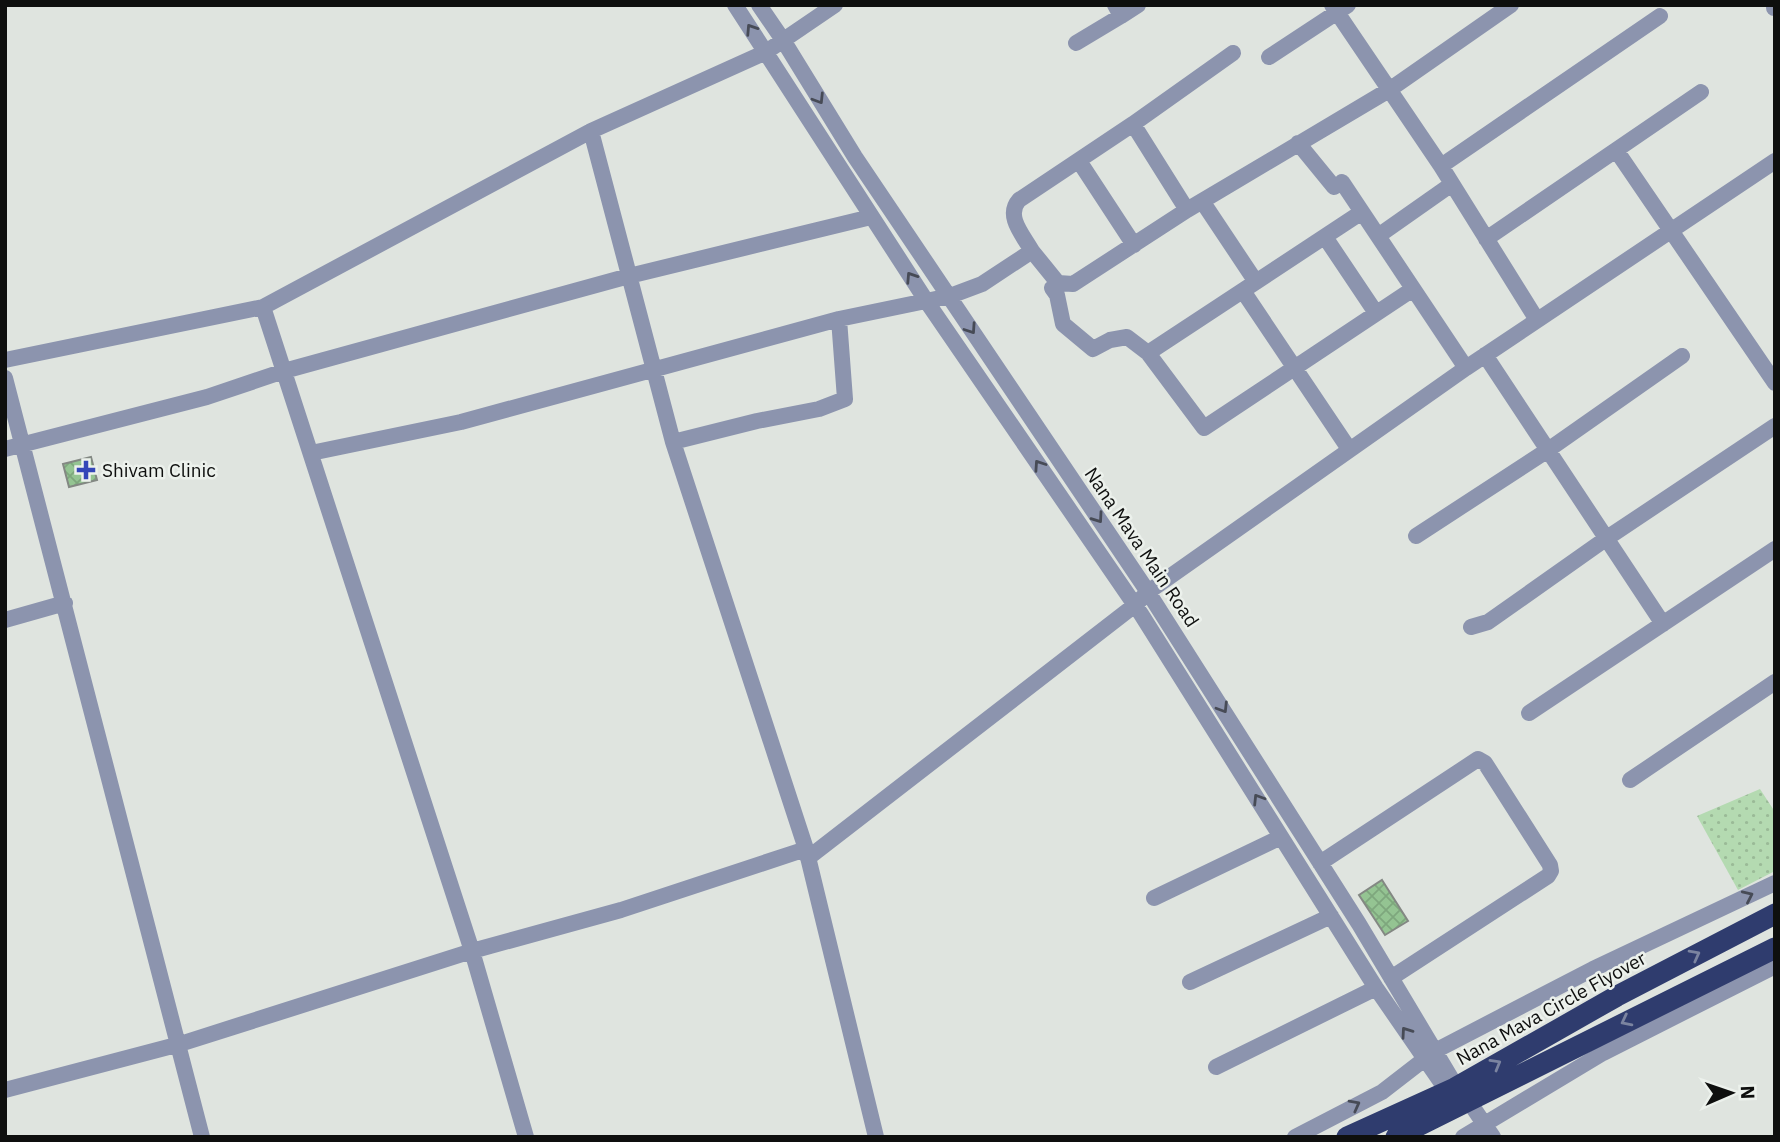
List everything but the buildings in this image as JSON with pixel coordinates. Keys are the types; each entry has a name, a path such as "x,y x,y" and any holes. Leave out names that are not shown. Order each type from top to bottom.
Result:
{"highway":[{"name":"Nana Mava Circle Flyover","path":"1347,1137 1455,1088 1616,996 1775,914"},
{"path":"1396,1137 1775,948"}],"street":[{"name":"Nana Mava Main Road","path":"735,5 927,302 1135,605 1376,988 1429,1054 1450,1086"},
{"name":"Nana Mava Main Road","path":"759,5 855,157 1148,592 1391,978 1429,1054"},
{"path":"5,360 262,307 591,131 766,52 835,5"},
{"path":"1076,43 1118,10 1138,5"},
{"path":"1233,53 1013,206 1012,215 1032,251 1058,284 1073,284 1086,277 1187,210 1389,90 1511,5"},
{"path":"1269,57 1339,8 1537,320"},
{"path":"1441,166 1660,16"},
{"path":"1486,239 1701,92"},
{"path":"1133,124 1187,210"},
{"path":"591,131 673,442 807,853 876,1137"},
{"path":"1298,143 1362,212 1466,368"},
{"path":"1616,150 1775,383"},
{"path":"1079,161 1134,246"},
{"path":"5,1090 180,1044 472,951 621,910 807,853 1135,605 1148,592 1466,368 1775,161"},
{"path":"1378,236 1452,184"},
{"path":"1202,201 1294,368 1349,449"},
{"path":"1148,353 1362,212"},
{"path":"13,447 207,397 284,371 629,276 871,216"},
{"path":"1325,236 1377,313"},
{"path":"310,453 461,422 839,319 950,296 982,284 1032,251"},
{"path":"1052,288 1057,295 1063,324 1093,349 1110,340 1127,337 1148,353 1205,428 1413,289"},
{"path":"262,307 472,951 526,1137"},
{"path":"673,442 819,409 845,399 839,319"},
{"path":"1485,355 1663,624"},
{"path":"1416,536 1548,450 1682,356"},
{"path":"5,379 13,447 65,603 202,1137"},
{"path":"1471,627 1489,622 1606,538 1775,426"},
{"path":"1529,713 1775,549"},
{"path":"5,621 65,603"},
{"path":"1630,779 1775,682"},
{"path":"1320,863 1478,759 1485,763 1550,864 1551,871 1548,876 1391,978"},
{"path":"1154,898 1281,836"},
{"path":"1295,1137 1382,1091 1429,1054 1592,969 1775,883"},
{"path":"1190,982 1331,916"},
{"path":"1455,1113 1467,1136 1489,1130 1603,1053 1775,966"},
{"path":"1216,1067 1376,988"},
{"path":"1470,1103 1464,1111 1455,1113 1446,1110 1441,1102 1450,1086 1466,1088 1470,1094 1470,1103 1489,1130"}],"green space":[{"path":"1760,789 1775,812 1775,871 1738,890 1697,816"}],"place":[{"name":"Shivam Clinic","path":"86,470"}]}
